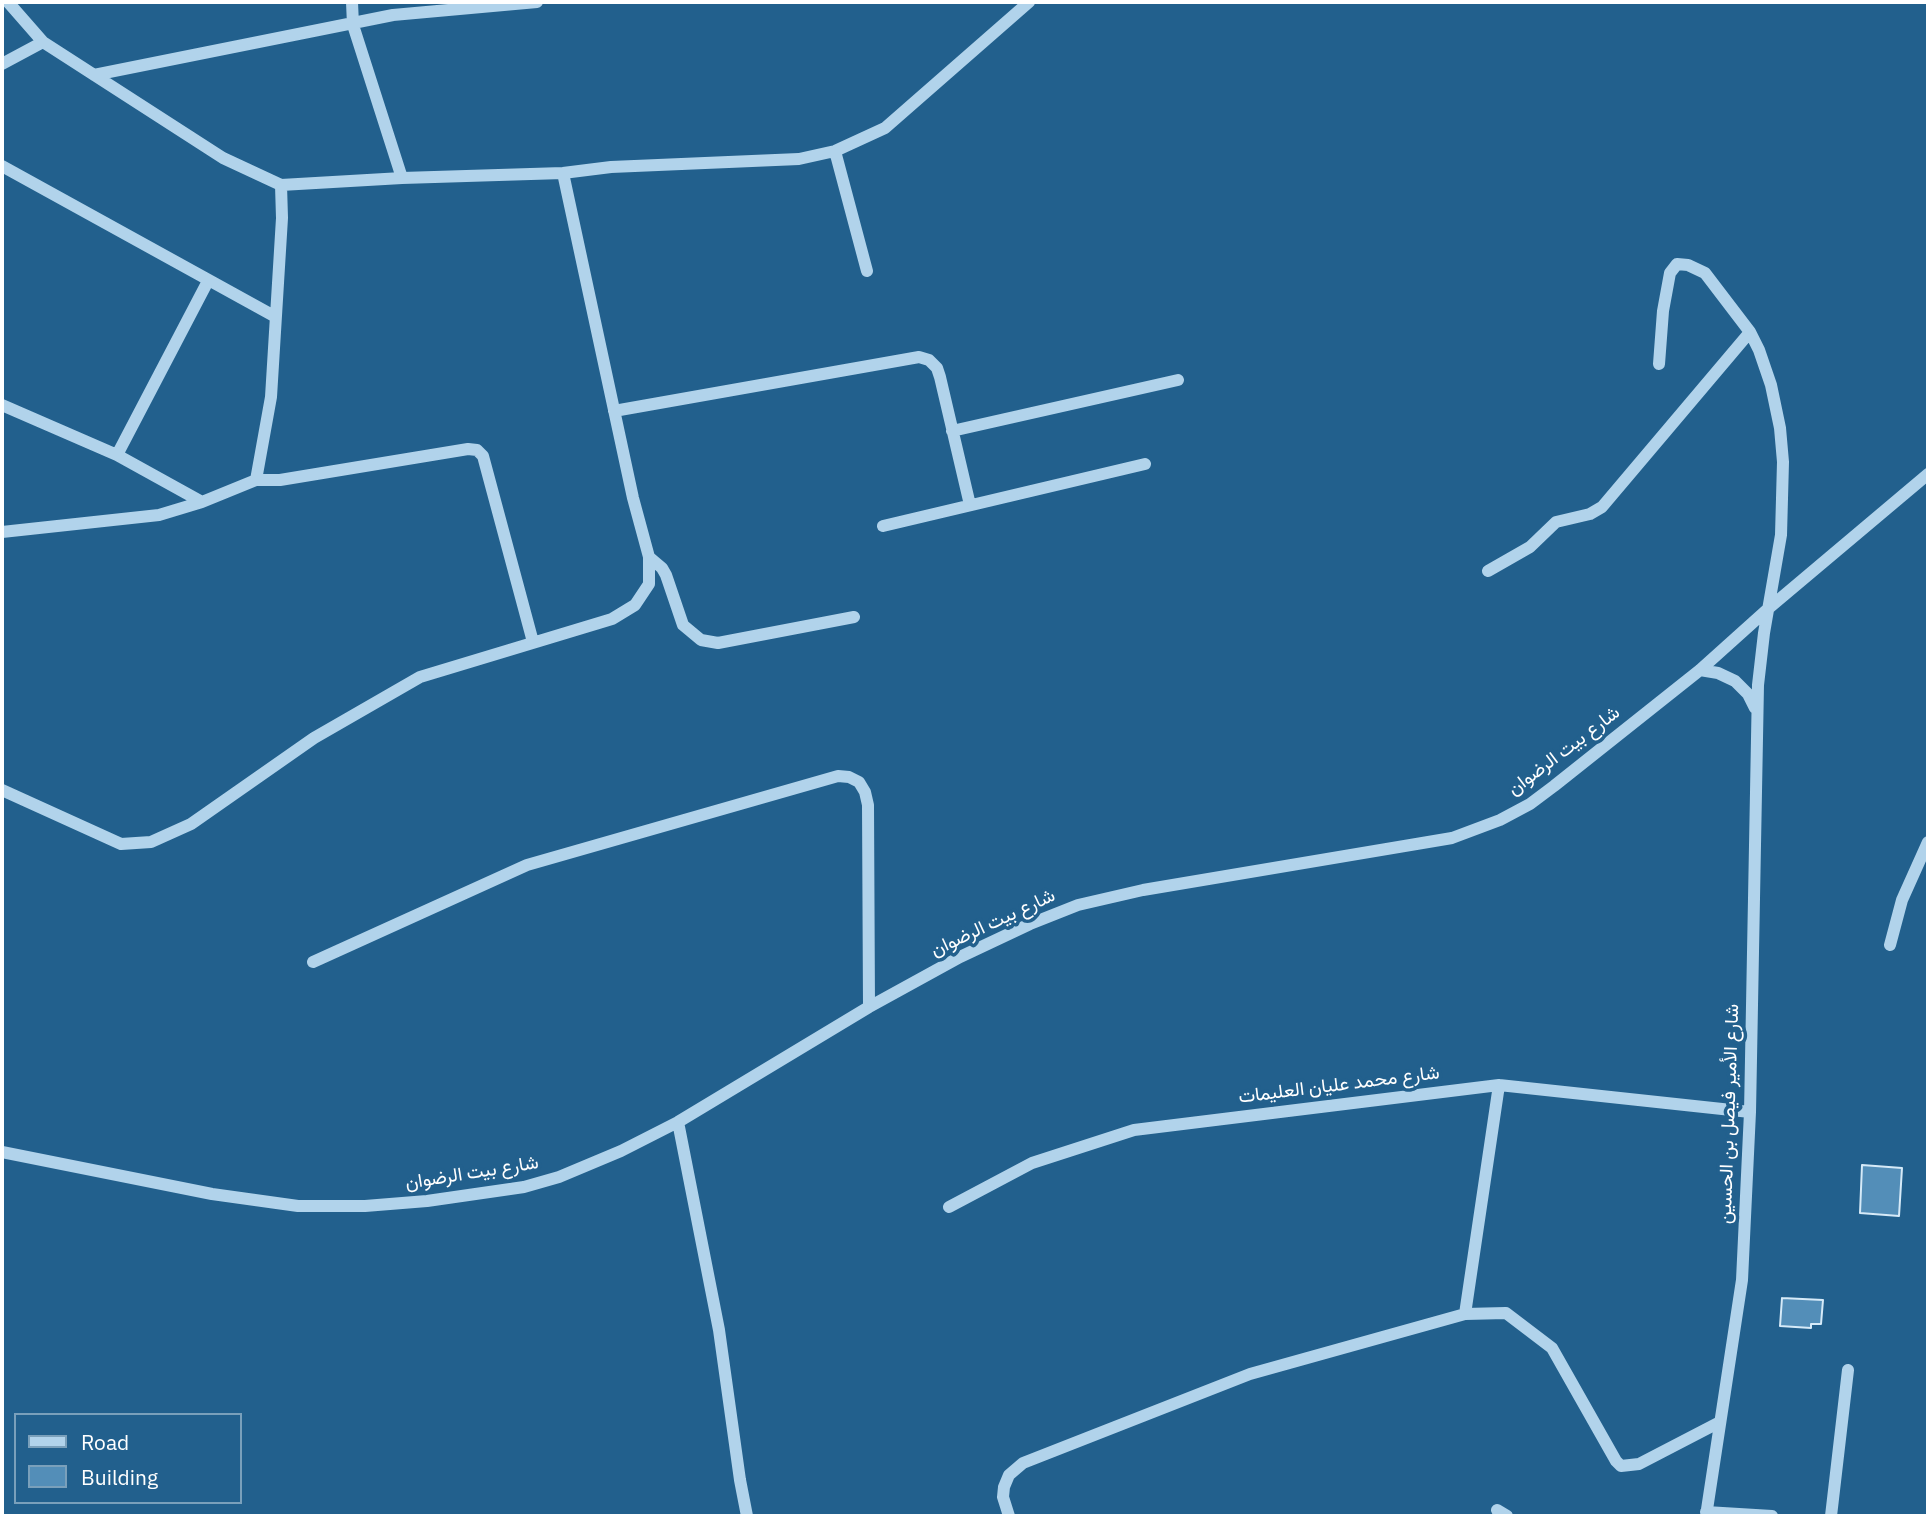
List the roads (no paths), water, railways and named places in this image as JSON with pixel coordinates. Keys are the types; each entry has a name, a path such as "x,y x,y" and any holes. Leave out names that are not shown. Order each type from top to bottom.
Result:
{"street":[{"path":"8,2 43,42 223,158 281,185 563,173 611,167 799,159 835,151 885,128 1029,2"},
{"path":"352,2 353,25 402,178"},
{"path":"94,75 393,15 537,2"},
{"path":"2,64 43,42"},
{"path":"835,151 867,271"},
{"path":"2,166 275,316"},
{"path":"2,790 121,844 151,842 191,824 314,738 420,677 612,619 635,605 649,584 649,557 633,498 563,173"},
{"path":"256,480 271,397 282,218 281,185"},
{"name":"شارع الأمير فيصل بن الحسين","path":"1659,364 1670,273 1677,264 1688,265 1704,274 1750,332 1770,385 1780,428 1783,462 1780,535 1760,659 1757,711 1750,1112 1742,1280 1706,1514"},
{"path":"117,455 208,281"},
{"path":"1488,571 1530,547 1556,522 1590,514 1602,508 1750,332"},
{"path":"614,411 919,357 929,360 937,368 970,505"},
{"path":"953,430 1178,380"},
{"path":"2,405 117,455 202,502"},
{"path":"2,532 159,515 202,502 256,480 280,480 468,449 477,450 483,456 533,642"},
{"path":"883,526 1145,464"},
{"name":"شارع بيت الرضوان","path":"2,1152 212,1194 298,1206 365,1206 427,1201 524,1187 593,1164 678,1122 869,1007 960,957 1078,905 1143,890 1452,838 1482,828 1530,804 1700,670 1928,474"},
{"path":"649,557 666,575 683,625 701,640 718,643 855,617"},
{"path":"1700,670 1718,673 1735,681 1748,694 1757,711"},
{"path":"313,962 527,865 838,776 859,782 868,804 869,1007"},
{"path":"1891,945 1902,900 1928,842"},
{"path":"1465,1314 1499,1085"},
{"name":"شارع محمد عليان العليمات","path":"950,1208 1032,1163 1133,1130 1499,1085 1750,1112"},
{"path":"678,1122 719,1331 747,1516"},
{"path":"1009,1516 1003,1497 1004,1487 1009,1475 1023,1463 1250,1374 1465,1314 1506,1314 1552,1348 1616,1461 1622,1466 1639,1464 1718,1423"},
{"path":"1831,1516 1848,1370"},
{"path":"1706,1514 1772,1516"}]}
